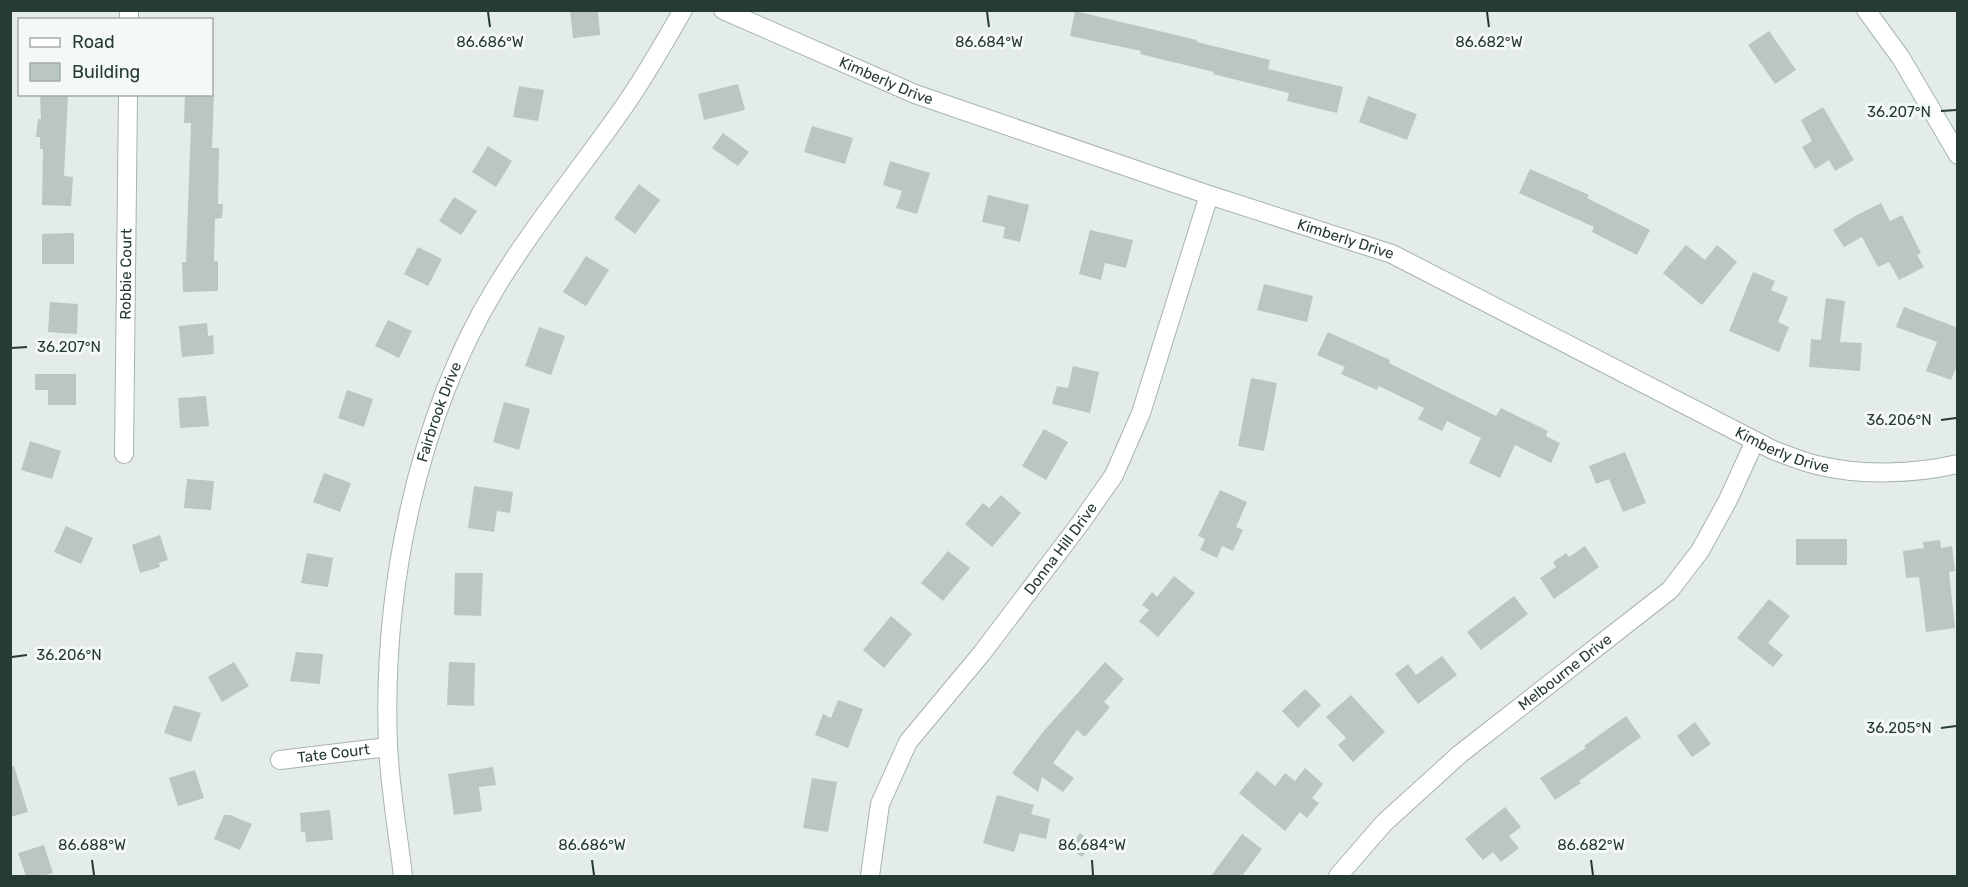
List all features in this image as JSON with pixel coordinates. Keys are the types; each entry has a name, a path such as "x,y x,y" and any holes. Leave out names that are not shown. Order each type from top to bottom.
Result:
{"street":[{"name":"Fairbrook Drive","path":"403,876 388,747 390,626 397,574 418,477 432,429 465,346 494,291 555,199 629,99 683,10"},
{"name":"Kimberly Drive","path":"723,10 915,94 1209,195 1392,254 1773,450 1818,465 1859,471 1900,472 1958,464"},
{"path":"1866,10 1901,58 1958,154"},
{"name":"Robbie Court","path":"124,454 128,96"},
{"name":"Donna Hill Drive","path":"870,876 880,804 908,742 982,653 1079,525 1113,475 1141,412 1209,195"},
{"name":"Melbourne Drive","path":"1338,876 1384,823 1460,754 1670,590 1700,551 1728,501 1755,441"},
{"name":"Tate Court","path":"280,760 388,747"}],"building":[{"path":"570,10 598,10 600,35 573,38"},
{"path":"1075,11 1270,60 1268,69 1343,87 1337,113 1287,101 1289,93 1140,54 1141,51 1070,36"},
{"path":"1769,31 1796,70 1775,84 1748,45"},
{"path":"738,84 745,110 704,120 698,94"},
{"path":"519,86 544,90 538,121 513,117"},
{"path":"214,94 212,148 219,148 218,204 223,204 222,218 215,219 214,261 218,261 218,291 183,292 182,262 186,262 191,123 184,123 185,96 213,96"},
{"path":"40,96 68,96 64,176 73,177 71,206 42,205 43,149 40,149 40,137 36,137 38,119 41,119"},
{"path":"1368,96 1417,114 1407,140 1359,122"},
{"path":"1823,107 1854,160 1835,171 1829,160 1815,169 1802,147 1812,141 1801,120"},
{"path":"812,126 853,138 845,164 804,152"},
{"path":"723,133 749,152 738,166 712,148"},
{"path":"488,146 512,161 496,187 472,172"},
{"path":"890,161 930,173 917,214 896,208 902,191 883,185"},
{"path":"1530,169 1589,195 1587,198 1650,230 1637,255 1592,232 1594,227 1519,193"},
{"path":"639,184 660,200 635,234 614,218"},
{"path":"988,195 1029,205 1020,242 1003,238 1005,227 982,222"},
{"path":"454,197 477,211 461,235 439,221"},
{"path":"1881,203 1890,221 1902,215 1921,253 1917,255 1924,267 1899,280 1889,262 1878,267 1862,237 1844,247 1833,230"},
{"path":"1090,230 1133,240 1126,268 1105,263 1101,280 1079,274"},
{"path":"74,233 74,264 42,264 42,234"},
{"path":"1686,245 1705,260 1717,245 1737,262 1702,305 1663,273"},
{"path":"418,247 442,259 428,286 404,274"},
{"path":"586,256 609,270 586,306 563,292"},
{"path":"1753,272 1775,281 1771,290 1788,297 1778,322 1789,327 1779,352 1729,331"},
{"path":"1264,284 1313,296 1307,322 1257,310"},
{"path":"1826,298 1845,301 1840,342 1862,343 1860,371 1809,367 1811,339 1821,340"},
{"path":"50,302 78,304 77,334 48,332"},
{"path":"1904,307 1958,328 1958,363 1951,380 1926,371 1937,342 1896,327"},
{"path":"388,320 412,331 399,358 375,346"},
{"path":"207,323 208,336 213,335 214,354 182,357 179,326"},
{"path":"539,327 565,336 551,375 525,366"},
{"path":"1328,332 1390,360 1389,363 1496,416 1501,408 1548,431 1546,436 1560,443 1551,463 1515,445 1500,478 1469,463 1481,438 1447,421 1442,431 1418,419 1424,408 1379,386 1377,390 1341,374 1345,367 1317,355"},
{"path":"1073,366 1099,372 1090,413 1052,404 1057,386 1068,388"},
{"path":"35,374 76,374 76,405 48,405 48,390 35,390"},
{"path":"1251,378 1277,383 1264,451 1238,446"},
{"path":"347,390 373,399 364,427 338,418"},
{"path":"206,396 209,426 180,428 178,398"},
{"path":"504,402 530,409 519,450 493,442"},
{"path":"1044,429 1068,442 1046,480 1022,466"},
{"path":"30,441 61,451 52,479 21,470"},
{"path":"1625,452 1646,503 1623,512 1609,479 1596,484 1589,466"},
{"path":"324,473 351,483 340,512 313,502"},
{"path":"187,479 214,481 211,510 184,508"},
{"path":"474,486 513,492 510,513 497,511 494,532 468,528"},
{"path":"1220,490 1247,502 1236,527 1243,530 1233,551 1222,546 1217,558 1200,550 1205,539 1198,536"},
{"path":"1001,495 1021,513 992,547 965,524 983,503 989,508"},
{"path":"66,526 93,538 81,564 54,552"},
{"path":"160,535 168,560 159,563 160,567 140,573 132,545"},
{"path":"1796,539 1847,539 1847,565 1796,565"},
{"path":"1940,540 1941,548 1952,546 1955,571 1949,572 1955,628 1926,632 1919,577 1906,578 1903,551 1924,548 1923,542"},
{"path":"1585,546 1599,567 1554,599 1540,578 1556,567 1553,562 1566,553 1569,557"},
{"path":"948,551 970,568 943,601 921,583"},
{"path":"307,553 333,558 328,587 301,583"},
{"path":"455,573 483,573 481,616 454,615"},
{"path":"1174,576 1195,593 1158,637 1139,621 1149,610 1142,605 1152,592 1157,597"},
{"path":"1514,596 1528,614 1481,650 1467,632"},
{"path":"1769,599 1790,616 1768,643 1783,655 1773,667 1737,638"},
{"path":"891,616 912,634 884,668 863,650"},
{"path":"296,652 323,654 320,684 290,681"},
{"path":"1442,656 1457,675 1418,704 1395,674 1408,664 1416,675"},
{"path":"234,662 249,686 222,702 208,677"},
{"path":"449,662 475,663 474,706 447,705"},
{"path":"1105,662 1124,679 1104,702 1110,707 1085,737 1077,730 1053,763 1074,778 1063,792 1042,777 1038,792 1012,773 1043,732"},
{"path":"1305,689 1321,705 1298,728 1282,711"},
{"path":"1351,695 1385,732 1353,762 1338,745 1346,738 1326,717"},
{"path":"838,700 863,709 848,748 815,735 823,714 831,718"},
{"path":"174,705 201,713 191,742 164,733"},
{"path":"1626,716 1641,737 1555,800 1540,778 1586,748 1584,746"},
{"path":"1695,722 1711,744 1692,757 1677,736"},
{"path":"10,766 14,766 28,812 10,817"},
{"path":"493,767 496,785 479,787 482,811 454,815 448,774"},
{"path":"1305,768 1323,784 1312,798 1319,803 1307,818 1300,812 1285,831 1239,793 1257,771 1275,786 1285,773 1295,781"},
{"path":"195,770 204,798 178,806 169,778"},
{"path":"812,778 837,782 828,832 803,828"},
{"path":"997,795 1034,805 1031,814 1050,819 1046,839 1020,833 1014,852 983,843"},
{"path":"1505,807 1521,827 1509,836 1519,848 1501,862 1493,852 1483,860 1465,839"},
{"path":"330,810 333,840 306,842 305,832 301,832 300,813"},
{"path":"224,815 230,815 252,824 240,850 214,839"},
{"path":"1080,833 1093,843 1082,857 1069,847"},
{"path":"1242,834 1262,849 1242,876 1211,876"},
{"path":"44,845 53,873 26,876 18,853"}]}
